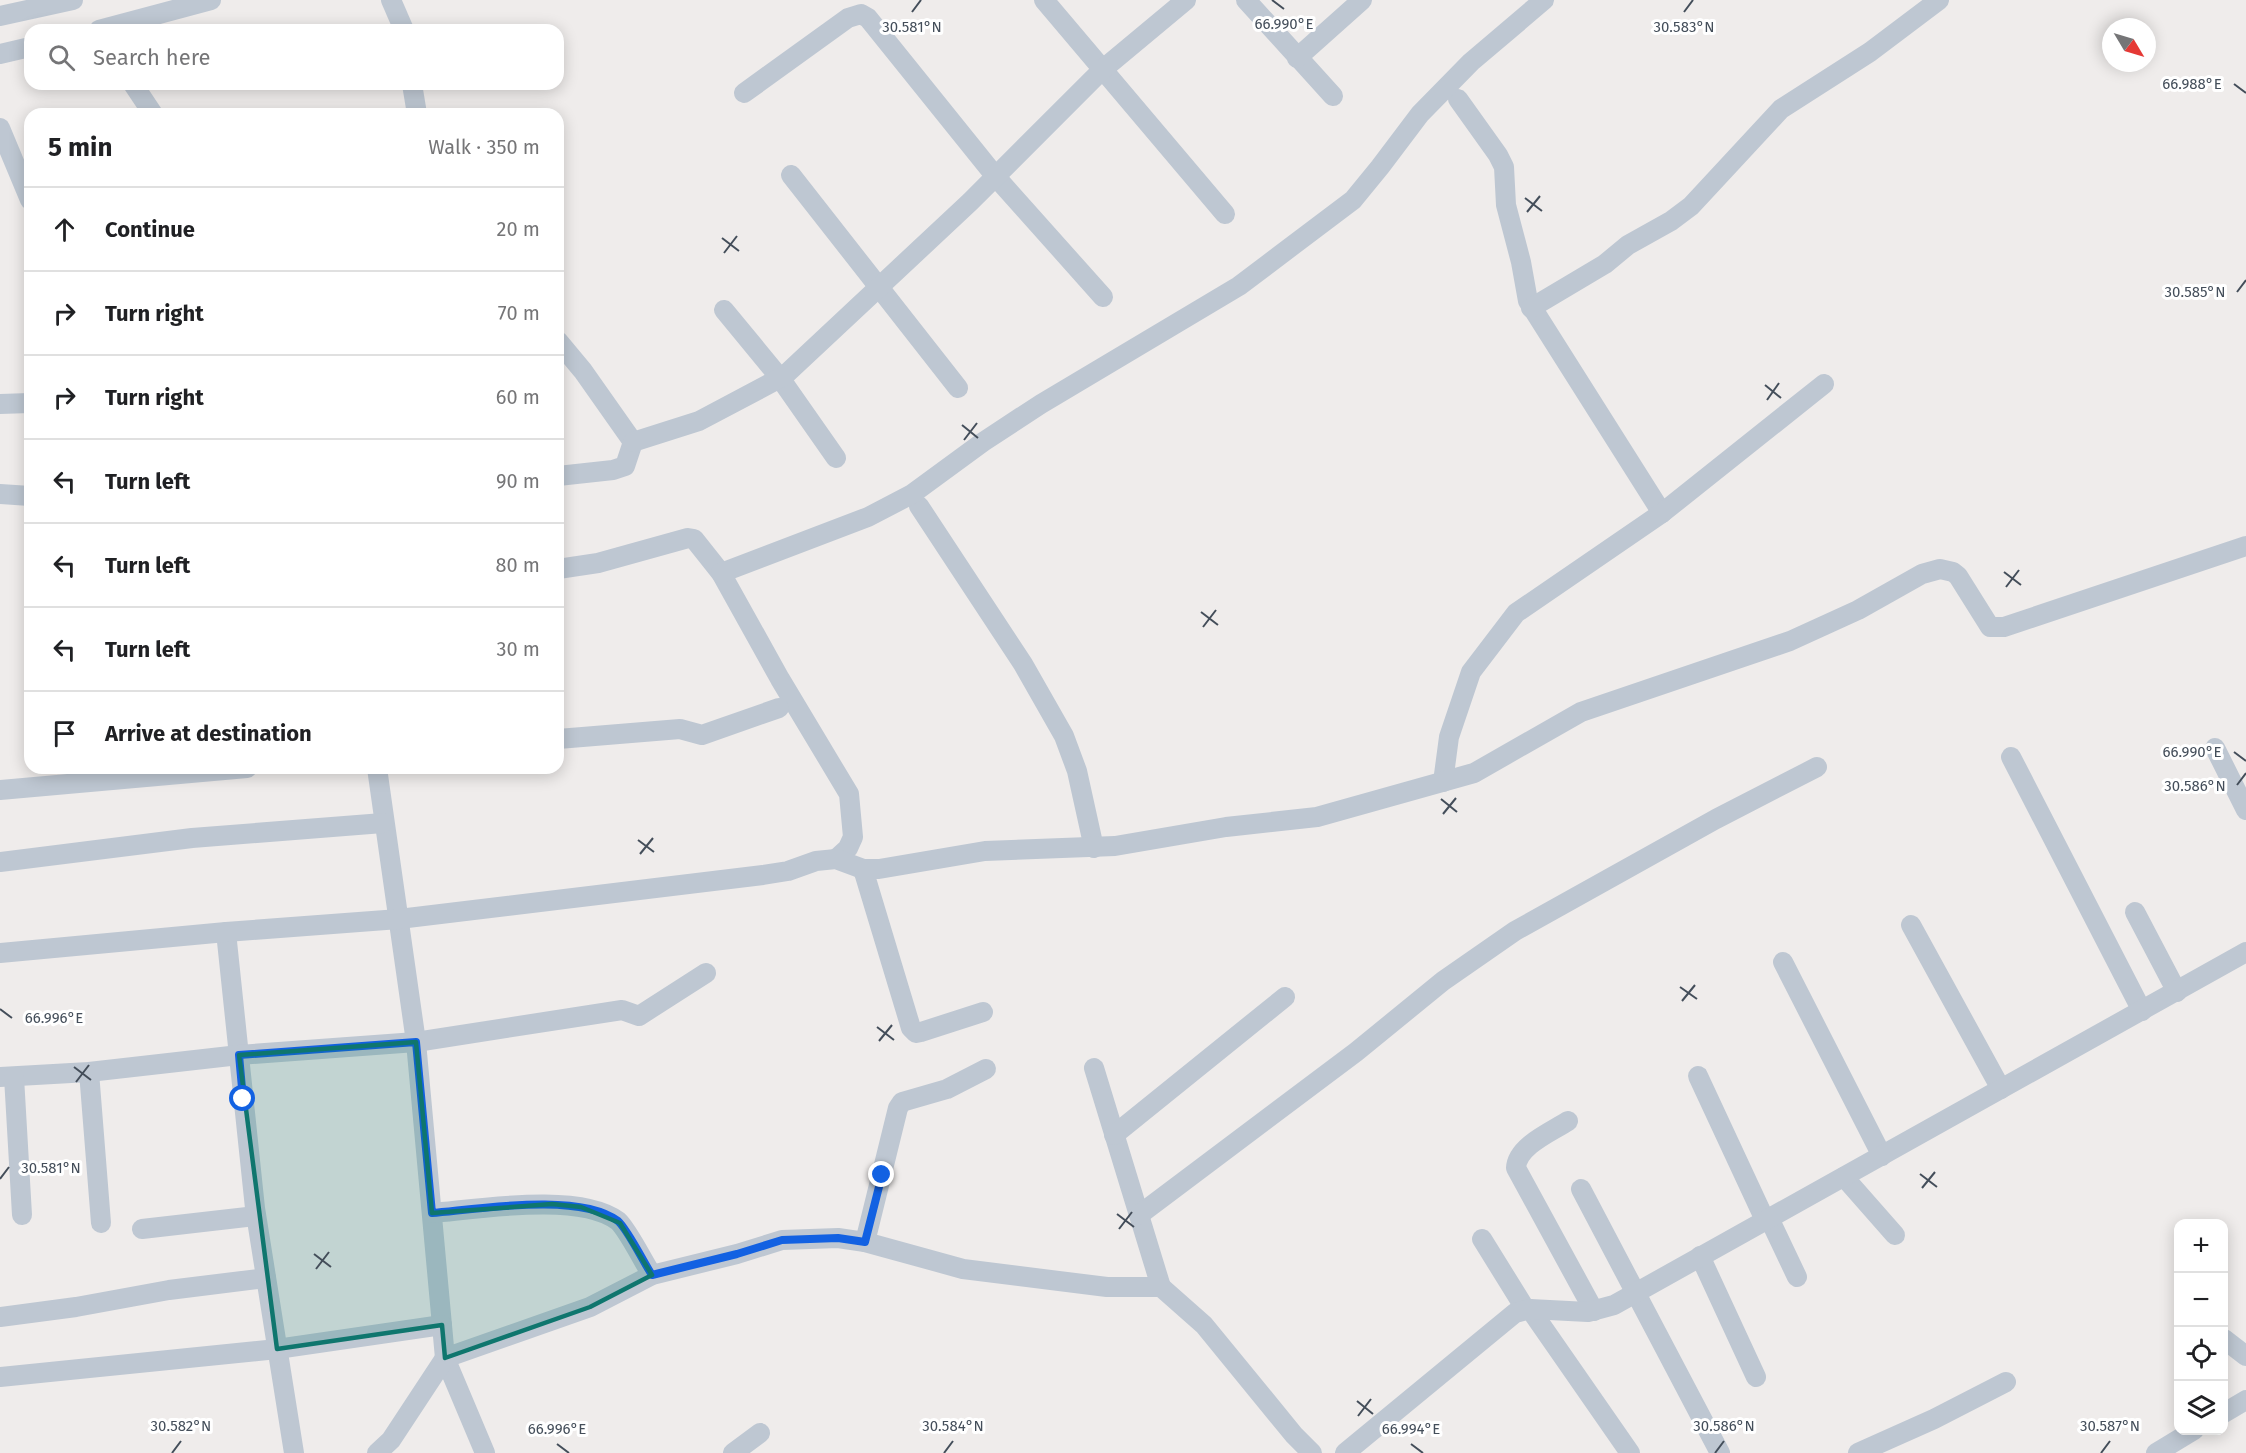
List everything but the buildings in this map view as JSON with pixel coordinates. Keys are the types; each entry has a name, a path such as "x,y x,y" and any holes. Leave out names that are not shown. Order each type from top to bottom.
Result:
{"street":[{"path":"3,11 73,0"},
{"path":"121,24 211,0"},
{"path":"391,0 401,24"},
{"path":"1044,0 1225,214"},
{"path":"633,442 699,421 780,378 996,177 1102,70 1186,0"},
{"path":"1245,0 1333,96"},
{"path":"1297,58 1362,0"},
{"path":"721,573 868,517 912,494 983,442 1041,404 1239,286 1353,200 1420,114 1471,62 1544,0"},
{"path":"1532,308 1605,264 1628,245 1671,221 1691,206 1781,109 1870,52 1940,0"},
{"path":"744,93 848,18 861,14 868,18 996,177 1102,297"},
{"path":"0,54 24,48"},
{"path":"137,90 149,108"},
{"path":"413,90 416,108"},
{"path":"1458,99 1498,154 1504,167 1506,205 1521,262 1528,301 1662,513"},
{"path":"0,128 24,186"},
{"path":"790,175 958,388"},
{"path":"724,310 780,378 836,458"},
{"path":"564,348 633,442 625,466 613,470 564,475"},
{"path":"1443,782 1449,737 1471,672 1516,614 1540,595 1662,513 1824,384"},
{"path":"0,404 24,404"},
{"path":"0,494 24,496"},
{"path":"919,506 1023,664 1064,735 1077,771 1094,848"},
{"path":"564,568 598,563 694,538 721,573 780,679 849,794 853,837 848,848 836,859"},
{"path":"0,953 399,919 763,875 788,871 816,861 836,859 863,869 879,869 985,851 1094,848 1226,827 1317,817 1474,773 1581,712 1790,641 1858,609 1922,574 1940,569 1953,572 1958,576 1990,627 2004,627 2246,546"},
{"path":"564,739 680,729 702,735 779,708"},
{"path":"2216,748 2246,810"},
{"path":"2012,757 2142,1011"},
{"path":"1139,1215 1356,1053 1443,981 1515,931 1716,819 1817,767"},
{"path":"0,790 180,774"},
{"path":"378,774 416,1042 445,1358 485,1453"},
{"path":"0,862 192,838 383,823"},
{"path":"863,869 911,1028 916,1033 921,1032 983,1012"},
{"path":"2136,912 2177,992"},
{"path":"1911,925 2001,1089"},
{"path":"226,932 256,1216 294,1453"},
{"path":"1345,1453 1515,1312 1528,1309 1588,1312 1614,1305 2246,952"},
{"path":"1783,962 1882,1156"},
{"path":"22,1215 7,1077 89,1072 239,1055 416,1042 622,1010 639,1016 706,974"},
{"path":"1114,1136 1285,997"},
{"path":"1094,1068 1161,1287 1204,1325 1294,1435 1312,1453"},
{"path":"865,1242 898,1108 902,1102 946,1089 987,1069"},
{"path":"89,1072 101,1223"},
{"path":"1698,1076 1797,1276"},
{"path":"1568,1121 1521,1153 1516,1160 1516,1168 1594,1311"},
{"path":"1844,1177 1895,1234"},
{"path":"1581,1189 1720,1453"},
{"path":"432,1213 552,1204 581,1207 607,1214 620,1223 652,1275"},
{"path":"142,1229 256,1216"},
{"path":"377,1453 392,1440 445,1358 590,1307 652,1275 737,1254 782,1240 838,1238 865,1242 963,1269 1107,1287 1161,1287"},
{"path":"1482,1239 1528,1309 1630,1453"},
{"path":"1700,1256 1756,1377"},
{"path":"0,1317 169,1290 266,1278"},
{"path":"0,1377 277,1349 442,1325"},
{"path":"2228,1343 2246,1356"},
{"path":"1858,1453 1934,1419 2006,1382"},
{"path":"2228,1410 2246,1400"},
{"path":"733,1453 760,1433"},
{"path":"2156,1453 2187,1435"}],"highlighted area":[{"path":"416,1042 432,1213 552,1204 581,1207 620,1223 652,1275 590,1307 445,1358 442,1325 277,1349 239,1055"}],"route":[{"path":"243,1099 239,1055 416,1042 432,1213 552,1204 581,1207 607,1214 620,1223 652,1275 737,1254 782,1240 838,1238 865,1242 882,1175"}]}
